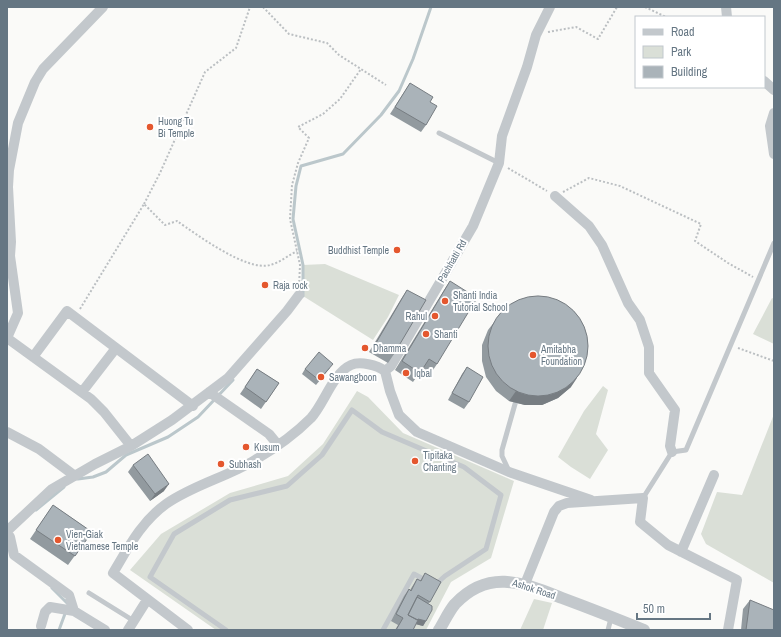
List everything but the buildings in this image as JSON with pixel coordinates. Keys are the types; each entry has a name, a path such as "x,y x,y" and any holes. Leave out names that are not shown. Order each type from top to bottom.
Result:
{"street":[{"path":"102,7 43,69 35,82 18,123 9,170 8,187 11,242 10,256 18,313 7,338 82,392 104,412 131,446"},
{"name":"Pachhatti Rd","path":"385,371 391,366 473,226 500,163 502,136 527,67 536,35 550,7"},
{"path":"765,82 774,90"},
{"path":"774,113 770,126 774,154"},
{"path":"555,196 590,226 602,245 628,302 640,320 649,347 649,373 675,410 670,446 672,452"},
{"path":"73,611 69,595 14,555 8,533 52,490 131,446 193,406 228,378 287,311 299,295"},
{"path":"33,357 67,311 193,406"},
{"path":"82,392 116,348"},
{"path":"188,630 113,573 137,532 166,504 255,460 278,445 311,418 340,374 351,365 366,364 381,368 385,371 390,391 399,415 408,426 430,439 509,472 597,502"},
{"path":"209,392 269,434 278,445"},
{"path":"7,432 39,449 75,476"},
{"path":"681,552 714,475"},
{"path":"525,584 554,512 559,506 567,503 643,498 640,522 668,545 737,580 728,630"},
{"name":"Ashok Road","path":"440,630 455,604 472,591 486,584 503,581 525,584 644,630"},
{"path":"128,630 147,600"},
{"path":"40,626 47,609 60,608 73,611 105,630"}],"lane":[{"path":"439,133 500,163"},
{"path":"643,498 672,452 686,450 774,243"},
{"path":"509,472 502,456 502,450 519,391"},
{"path":"221,629 150,577 174,534 230,500 287,486 322,455 352,410 382,432 464,467 501,495 486,549 445,576 436,585 414,574 383,630"},
{"path":"88,593 134,621"},
{"path":"608,630 612,617"}],"path":[{"path":"75,316 144,204 160,173 205,72 236,48 250,7"},
{"path":"263,7 289,34 327,43 339,55 386,86"},
{"path":"536,35 576,27 598,38 617,7"},
{"path":"645,7 664,16"},
{"path":"299,295 300,265 290,219 292,185 298,163 308,138 298,127 323,114 340,99 361,69"},
{"path":"500,163 555,196 589,178 620,186 701,224 695,241 728,263 758,279"},
{"path":"144,204 164,225 177,221 195,234 247,264 269,266 297,251"},
{"path":"731,346 774,361"}],"green space":[{"path":"325,264 399,295 388,317 373,340 303,296 303,265"},
{"path":"772,298 774,299 774,344 753,334"},
{"path":"603,386 608,390 596,434 608,450 590,479 558,457 584,411"},
{"path":"357,391 368,397 403,433 514,481 491,558 451,582 426,630 216,630 130,570 161,534 230,493 288,476 323,444"},
{"path":"774,414 774,583 706,544 701,534 717,492 742,495"},
{"path":"534,599 552,603 543,630 520,630"}],"waterway":[{"path":"303,296 303,265 293,219 296,186 301,166 343,154 381,115 399,91 413,59 431,7"},
{"path":"78,479 93,477 106,472 126,455 168,437 198,417 233,380"},
{"path":"36,510 64,487"},
{"path":"52,588 68,604"},
{"path":"59,630 66,611"}],"place":[{"name":"Huong Tu Bi Temple","path":"150,127"},
{"name":"Buddhist Temple","path":"397,250"},
{"name":"Raja rock","path":"265,285"},
{"name":"Shanti India Tutorial School","path":"445,301"},
{"name":"Rahul","path":"435,316"},
{"name":"Shanti","path":"426,334"},
{"name":"Dhamma","path":"365,348"},
{"name":"Amitabha Foundation","path":"533,355"},
{"name":"Iqbal","path":"406,373"},
{"name":"Sawangboon","path":"321,377"},
{"name":"Kusum","path":"246,447"},
{"name":"Tipitaka Chanting","path":"415,461"},
{"name":"Subhash","path":"221,464"},
{"name":"Vien-Giak Vietnamese Temple","path":"58,540"}]}
